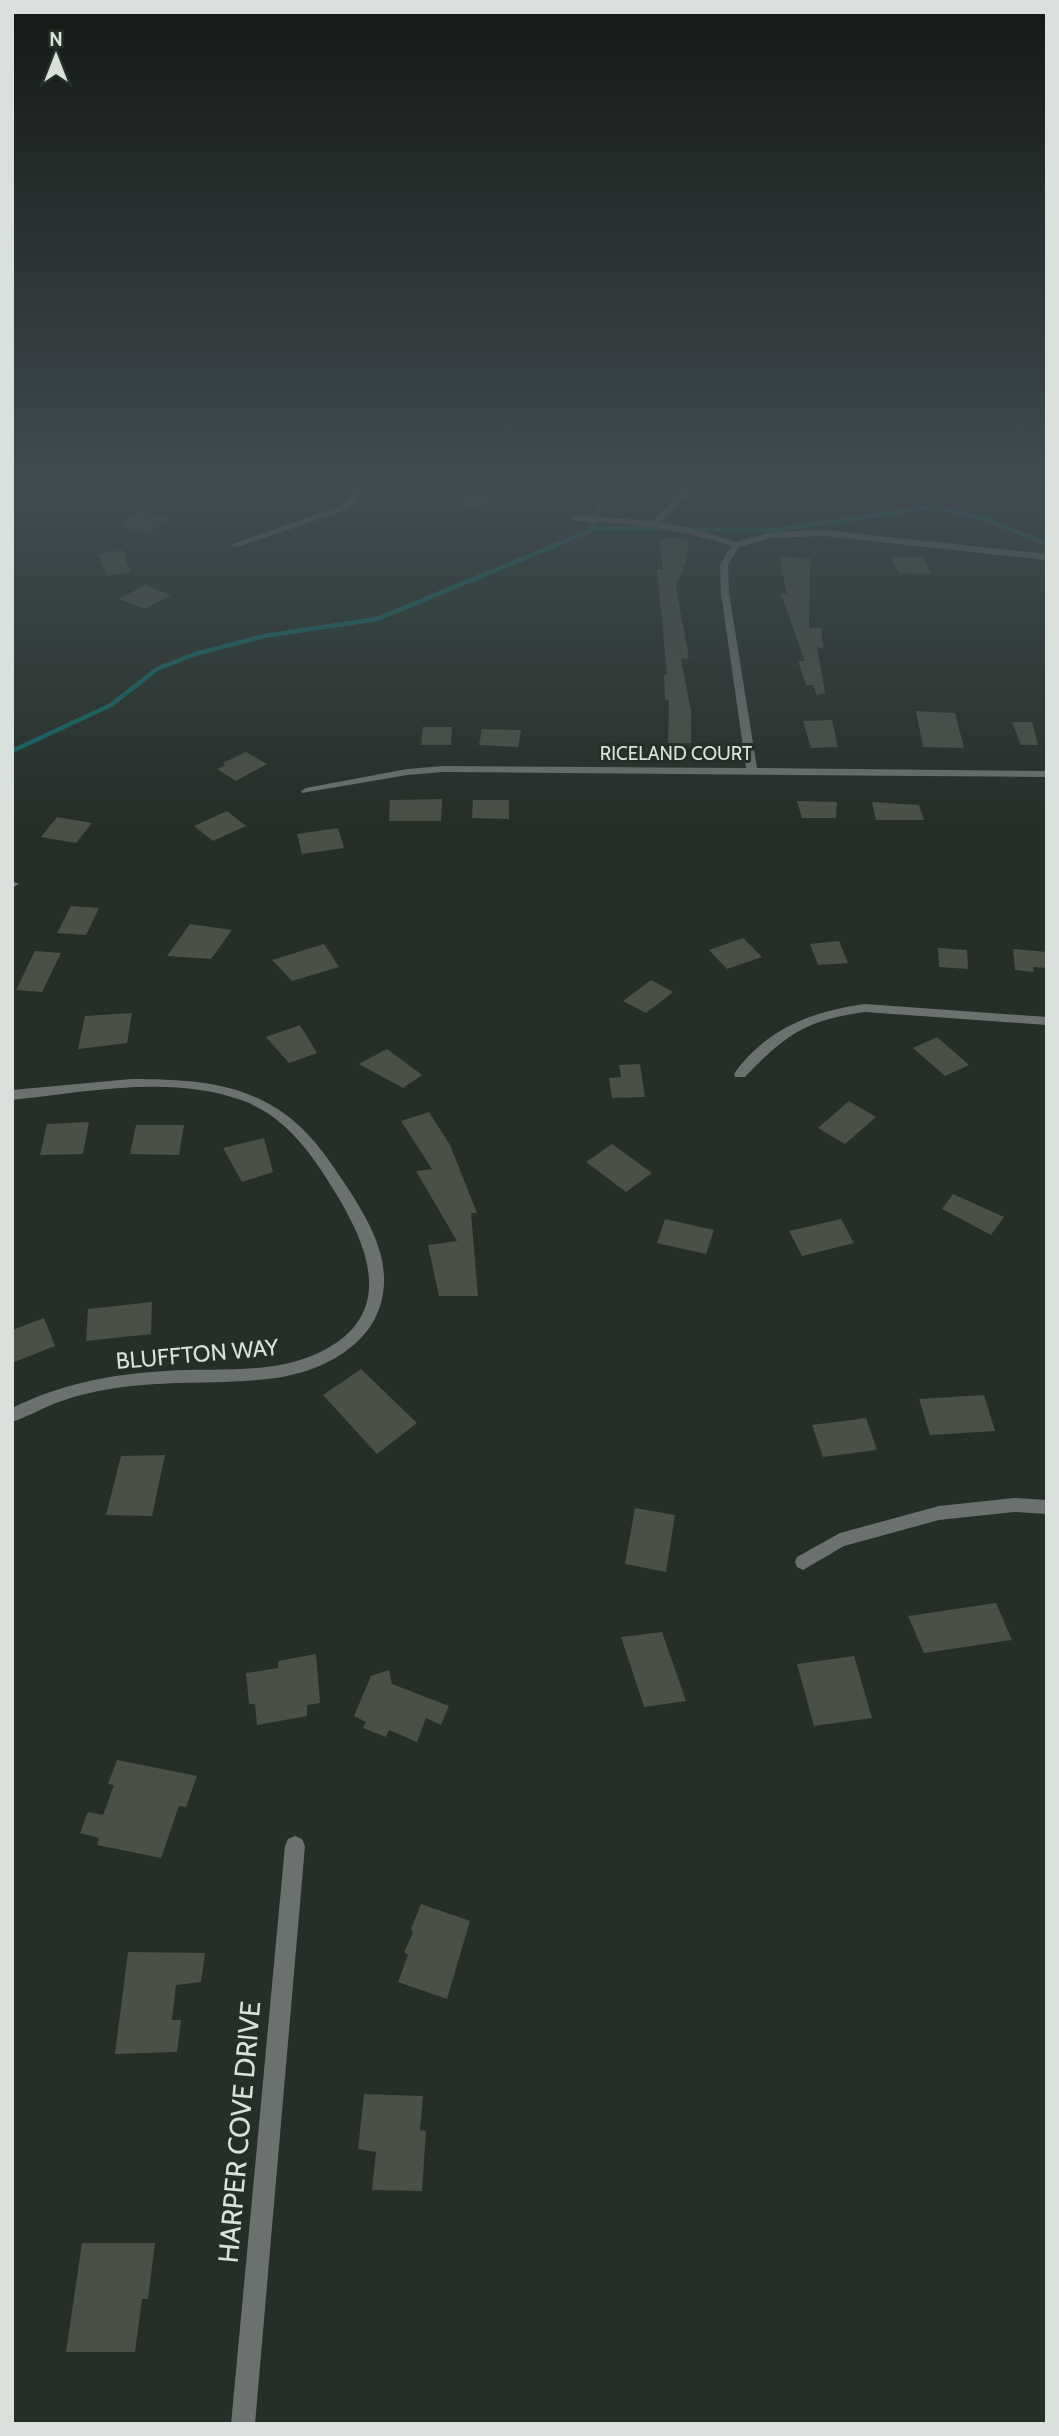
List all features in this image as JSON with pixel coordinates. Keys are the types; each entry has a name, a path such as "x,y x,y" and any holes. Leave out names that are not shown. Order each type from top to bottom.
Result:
{"street":[{"path":"725,596 752,771"},
{"name":"RICELAND COURT","path":"306,791 407,772 443,769 1047,774"},
{"path":"740,1073 772,1040 787,1030 814,1017 839,1011 865,1007 1047,1021"},
{"name":"BLUFFTON WAY","path":"12,1095 182,1083 233,1093 269,1107 293,1123 325,1163 368,1242 375,1260 376,1279 375,1300 369,1319 338,1351 321,1360 286,1370 153,1377 78,1389 32,1405 12,1416"},
{"path":"803,1562 839,1540 939,1513 1014,1505 1047,1507"},
{"name":"HARPER COVE DRIVE","path":"243,2424 295,1846"}],"building":[{"path":"125,596 170,596 145,609 119,599"},
{"path":"660,596 678,596 689,658 681,659 691,711 691,743 668,744 669,700 665,700 664,675 667,675"},
{"path":"782,596 809,596 809,628 821,628 823,648 817,647 825,693 817,695 813,685 806,685 798,661 805,661"},
{"path":"916,711 955,713 964,748 923,747"},
{"path":"832,720 838,747 811,748 803,721"},
{"path":"1012,722 1032,722 1038,745 1021,745"},
{"path":"423,727 452,727 451,745 421,745"},
{"path":"482,729 521,730 518,747 479,745"},
{"path":"246,752 267,764 236,781 217,769 225,765 223,763"},
{"path":"442,799 441,821 389,821 390,800"},
{"path":"473,800 509,800 509,819 472,818"},
{"path":"797,801 837,802 836,818 802,818"},
{"path":"872,802 919,805 924,820 876,820"},
{"path":"227,811 246,826 213,841 194,826"},
{"path":"57,817 92,823 76,843 41,837"},
{"path":"338,828 344,848 302,854 297,834"},
{"path":"71,906 99,908 86,935 57,933"},
{"path":"190,924 232,930 211,959 167,956"},
{"path":"743,938 762,957 727,969 709,950"},
{"path":"839,941 848,963 818,965 810,944"},
{"path":"324,944 339,967 292,981 272,960"},
{"path":"938,948 967,950 968,969 939,967"},
{"path":"1013,949 1047,952 1047,968 1033,967 1034,972 1015,970"},
{"path":"35,951 61,953 42,992 16,990"},
{"path":"651,980 673,992 646,1013 623,1001"},
{"path":"132,1013 127,1043 78,1049 85,1016"},
{"path":"300,1025 317,1053 289,1063 266,1037"},
{"path":"937,1037 969,1065 945,1076 913,1048"},
{"path":"387,1049 422,1075 403,1088 359,1064"},
{"path":"640,1064 645,1097 612,1098 609,1078 621,1077 619,1065"},
{"path":"849,1101 876,1117 845,1144 818,1128"},
{"path":"429,1112 450,1145 477,1213 471,1213 478,1296 439,1296 428,1245 457,1241 416,1171 432,1169 401,1121"},
{"path":"89,1122 83,1154 40,1155 47,1124"},
{"path":"136,1125 184,1125 179,1155 130,1154"},
{"path":"264,1138 273,1172 242,1182 223,1148"},
{"path":"612,1144 652,1173 626,1192 586,1162"},
{"path":"953,1194 1004,1217 991,1235 942,1209"},
{"path":"665,1219 714,1230 706,1254 657,1243"},
{"path":"841,1219 854,1243 802,1256 789,1231"},
{"path":"152,1302 151,1334 86,1341 88,1309"},
{"path":"44,1318 55,1346 12,1363 12,1330"},
{"path":"361,1369 417,1423 377,1454 323,1395"},
{"path":"984,1395 995,1431 930,1435 919,1399"},
{"path":"866,1418 877,1450 823,1457 812,1425"},
{"path":"165,1455 152,1516 106,1515 121,1456"},
{"path":"635,1508 675,1515 666,1572 625,1564"},
{"path":"996,1603 1012,1640 924,1653 908,1616"},
{"path":"662,1632 686,1701 644,1707 621,1637"},
{"path":"316,1654 320,1703 307,1705 307,1716 257,1725 255,1704 249,1704 246,1673 278,1668 278,1661"},
{"path":"854,1656 872,1718 814,1726 797,1664"},
{"path":"389,1670 392,1684 449,1706 441,1725 426,1718 417,1742 389,1730 386,1737 363,1728 366,1722 354,1716 371,1676"},
{"path":"117,1760 197,1776 186,1807 179,1806 161,1858 97,1845 99,1838 80,1833 88,1812 103,1815 114,1785 108,1784"},
{"path":"421,1904 470,1921 447,1999 398,1982 408,1955 404,1952 413,1933 411,1929"},
{"path":"128,1952 205,1953 201,1982 176,1985 172,2020 181,2020 177,2052 115,2054"},
{"path":"364,2094 423,2096 420,2130 426,2131 422,2191 372,2190 376,2152 358,2149"},
{"path":"82,2243 155,2243 148,2299 142,2299 135,2352 66,2352"}],"waterway":[{"path":"12,751 111,705 157,669 195,654 264,636 377,619 433,596"}]}
